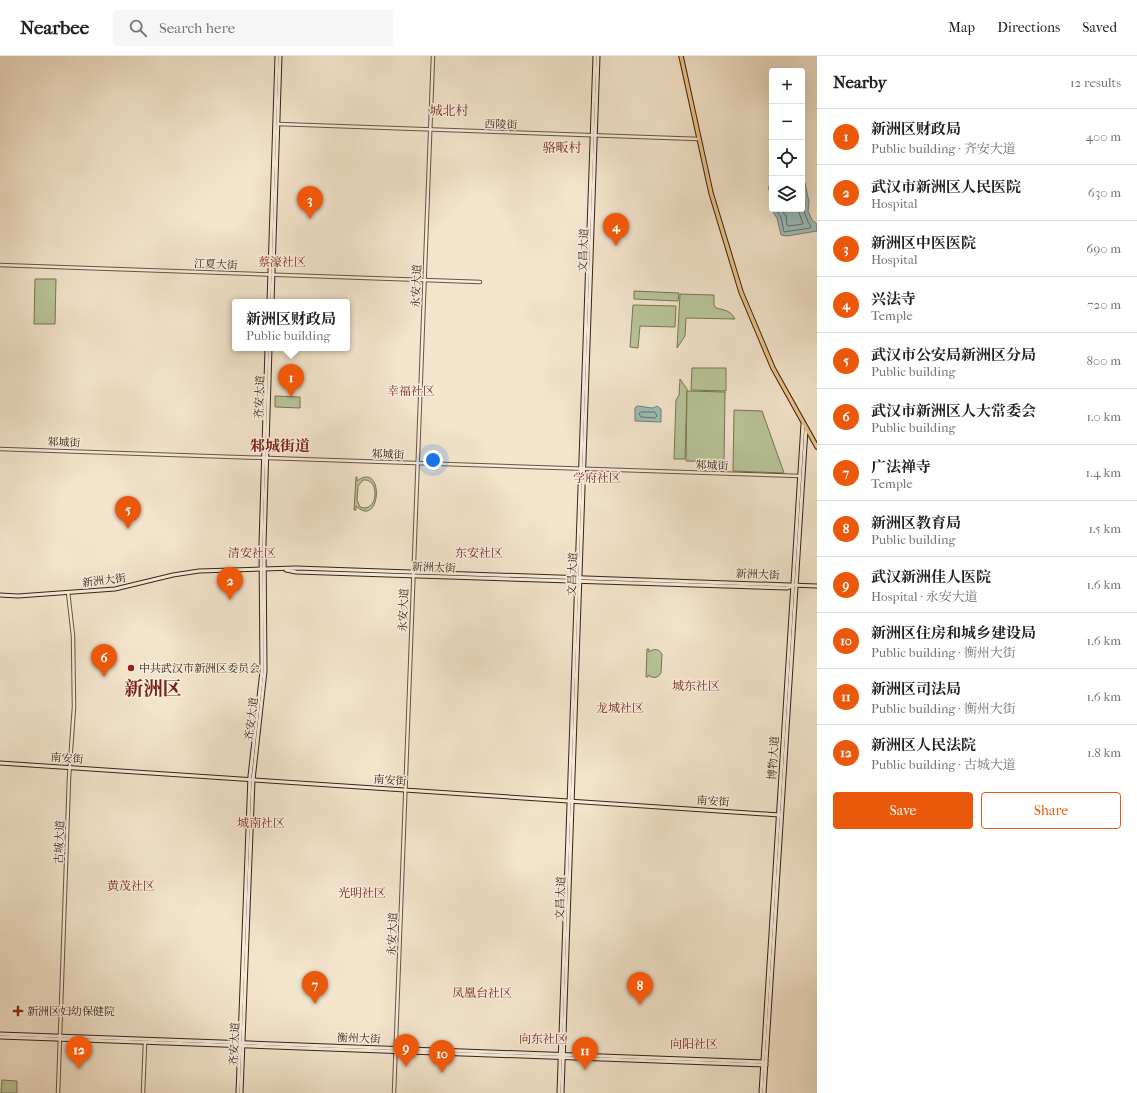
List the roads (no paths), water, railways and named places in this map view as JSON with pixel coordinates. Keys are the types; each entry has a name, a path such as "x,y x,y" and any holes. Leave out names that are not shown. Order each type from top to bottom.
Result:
{"highway":[{"path":"681,56 711,193 742,294 772,368 817,448"}],"main road":[{"path":"272,299 271,274 277,56"},
{"path":"269,299 280,56"},
{"name":"文昌大道","path":"594,135 595,56"},
{"name":"文昌大道","path":"562,1093 562,1056 598,56"},
{"name":"齐安大道","path":"238,1093 252,780 262,671 262,569 267,351"},
{"name":"齐安大道","path":"265,457 270,351"},
{"name":"博物大道","path":"761,1093 795,586 803,424"},
{"name":"博物大道","path":"764,1093 764,1064 779,815 806,429"},
{"name":"新洲大街","path":"0,595 18,596 115,589 190,572 262,569 280,569 296,572 579,579 787,588 795,586 817,586"},
{"name":"南安街","path":"0,762 779,815"},
{"name":"衡州大街","path":"0,1034 145,1042 241,1044"},
{"name":"衡州大街","path":"0,1037 241,1044 764,1064"},
{"name":"齐安大道","path":"241,1044 241,1093"},
{"name":"文昌大道","path":"559,1093 562,1056"}],"street":[{"name":"永安大道","path":"394,1093 432,56"},
{"name":"西陵街","path":"278,124 699,138"},
{"name":"江夏大街","path":"0,265 480,282"},
{"name":"邾城街","path":"0,448 800,476"},
{"name":"古城大道","path":"58,1093 70,767 75,682 73,636 68,592"},
{"path":"143,1093 145,1042"}],"water":[{"path":"805,183 809,202 808,211 812,220 817,224 817,231 787,236 781,235 777,218 773,212 805,212"},
{"path":"637,406 653,408 657,406 661,409 661,422 635,421 635,408"}],"place":[{"name":"新洲区中医医院","path":"310,219"},
{"name":"兴法寺","path":"616,246"},
{"name":"新洲区财政局","path":"291,397"},
{"name":"武汉市公安局新洲区分局","path":"128,529"},
{"name":"武汉市新洲区人民医院","path":"230,600"},
{"name":"中共武汉市新洲区委员会","path":"131,668"},
{"name":"武汉市新洲区人大常委会","path":"104,677"},
{"name":"广法禅寺","path":"315,1004"},
{"name":"新洲区教育局","path":"640,1005"},
{"name":"新洲区妇幼保健院","path":"18,1011"},
{"name":"武汉新洲佳人医院","path":"406,1067"},
{"name":"新洲区人民法院","path":"79,1069"},
{"name":"新洲区司法局","path":"585,1070"},
{"name":"新洲区住房和城乡建设局","path":"442,1073"}],"district":[{"name":"城北村","path":"449,110"},
{"name":"骆畈村","path":"562,147"},
{"name":"蔡濠社区","path":"282,262"},
{"name":"幸福社区","path":"411,391"},
{"name":"邾城街道","path":"280,446"},
{"name":"学府社区","path":"597,478"},
{"name":"清安社区","path":"252,553"},
{"name":"东安社区","path":"479,553"},
{"name":"城东社区","path":"696,686"},
{"name":"新洲区","path":"153,688"},
{"name":"龙城社区","path":"620,708"},
{"name":"城南社区","path":"261,823"},
{"name":"黄茂社区","path":"131,886"},
{"name":"光明社区","path":"362,893"},
{"name":"凤凰台社区","path":"482,993"},
{"name":"向东社区","path":"543,1039"},
{"name":"向阳社区","path":"694,1044"}]}
